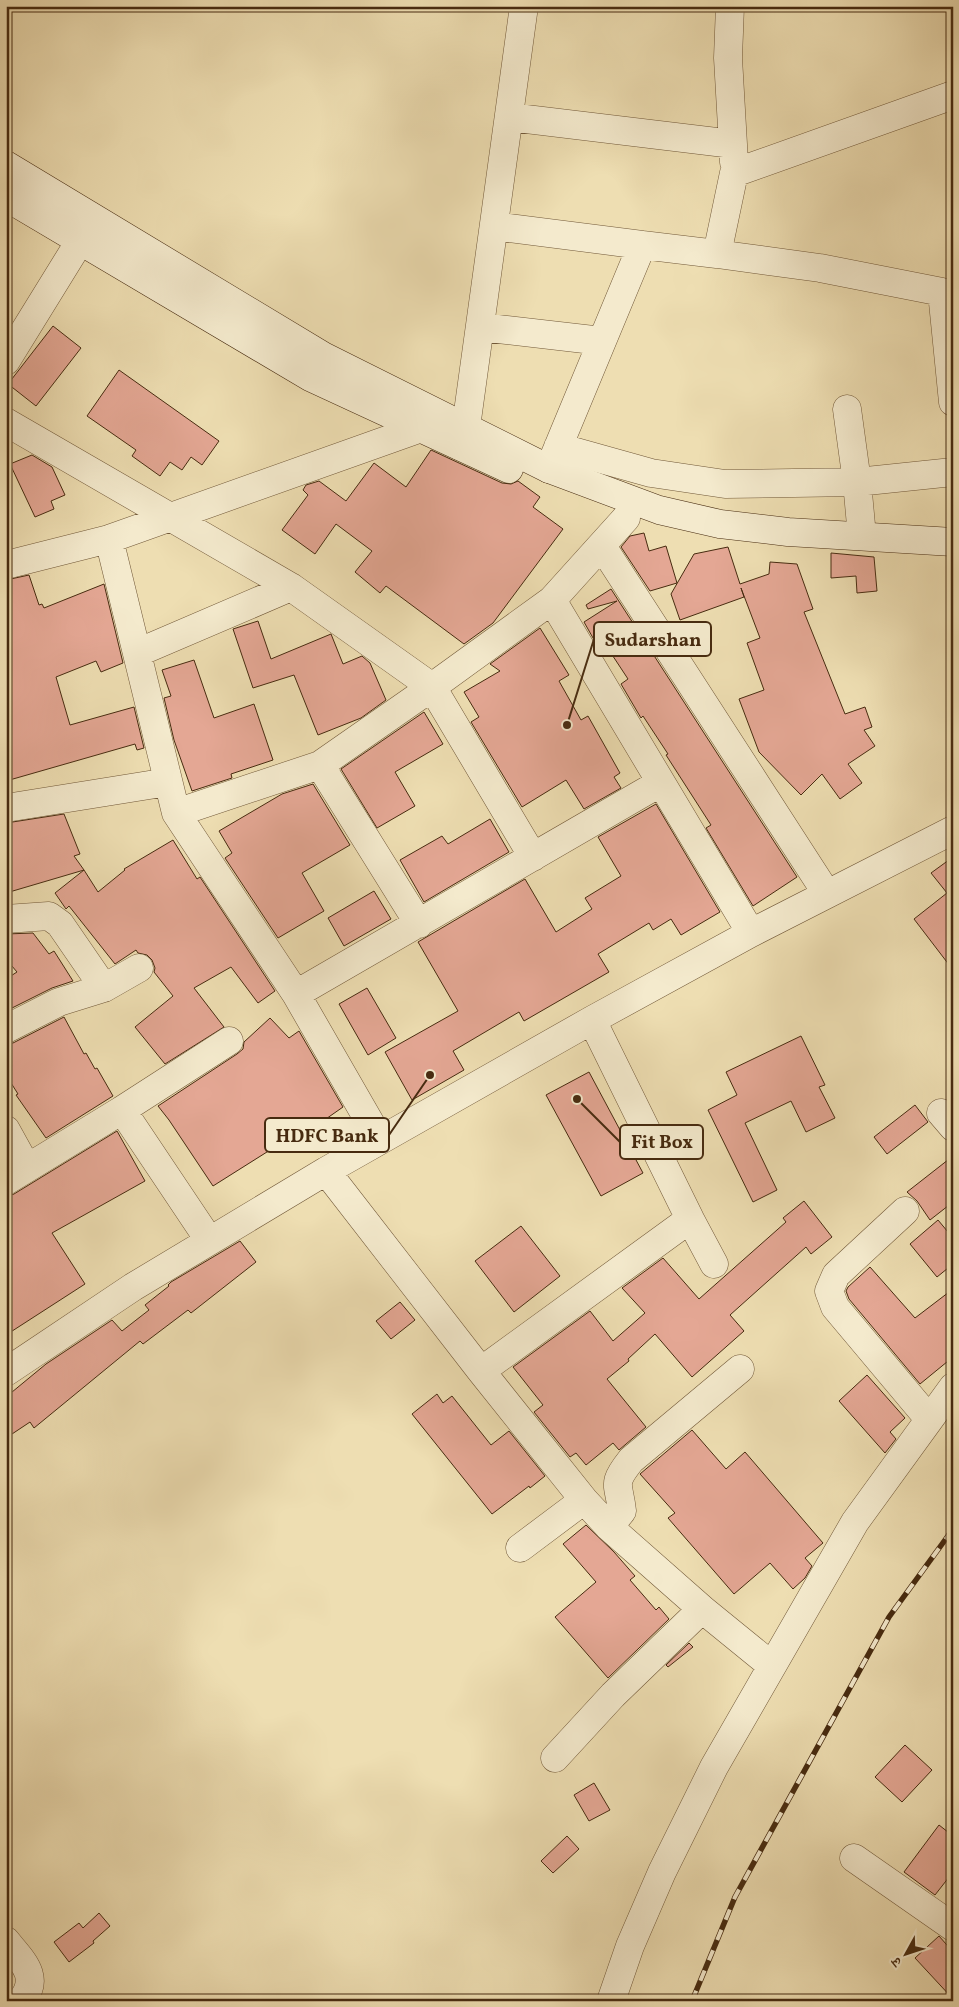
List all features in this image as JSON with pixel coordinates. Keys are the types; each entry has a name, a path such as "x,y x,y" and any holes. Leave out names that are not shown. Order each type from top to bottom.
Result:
{"street":[{"path":"463,437 524,6"},
{"path":"717,254 734,173 728,58 730,6"},
{"path":"734,173 953,95"},
{"path":"509,117 732,144"},
{"path":"6,165 425,418 463,437 544,485 626,518 654,527 718,539 786,547 953,557"},
{"path":"6,197 310,377 425,418"},
{"path":"494,226 820,268 948,292 953,402"},
{"path":"6,361 80,240"},
{"path":"554,458 642,245"},
{"path":"480,327 602,341"},
{"path":"847,409 862,536"},
{"path":"6,565 109,539 425,418"},
{"path":"6,422 290,587 432,687 534,857"},
{"path":"463,437 554,458 725,484 857,482 953,472"},
{"path":"554,458 659,510 730,525 788,532 953,542"},
{"path":"176,813 320,765 552,600 626,518"},
{"path":"109,539 176,813 296,994 380,1140"},
{"path":"602,546 827,894"},
{"path":"137,653 290,587"},
{"path":"552,600 751,933"},
{"path":"320,765 419,924"},
{"path":"6,808 168,782"},
{"path":"296,994 660,783"},
{"path":"6,1372 133,1287 209,1240 380,1140 751,933 953,830"},
{"path":"6,919 49,916 60,924 104,988"},
{"path":"6,1028 59,1002 104,988 139,968"},
{"path":"592,1020 714,1264"},
{"path":"6,1130 17,1174 230,1041"},
{"path":"122,1110 209,1240"},
{"path":"326,1171 480,1370 584,1500 609,1527 702,1609 772,1666"},
{"path":"905,1210 836,1275 829,1291 835,1308 929,1419"},
{"path":"480,1370 690,1219"},
{"path":"609,1527 622,1512 617,1484 620,1474 630,1460 740,1369"},
{"path":"610,2001 630,1946 662,1872 714,1767 855,1522 953,1387"},
{"path":"520,1548 584,1500"},
{"path":"555,1758 613,1695 702,1609"},
{"path":"854,1858 953,1927"},
{"path":"6,1942 29,1971 30,1987 21,2001"}],"building":[{"path":"53,326 81,348 36,406 8,384"},
{"path":"119,370 219,441 202,465 191,457 182,470 170,462 160,476 132,456 136,450 87,416"},
{"path":"431,450 502,483 511,484 518,481 540,497 533,507 563,529 493,623 464,644 386,586 380,593 355,572 372,551 336,524 315,554 282,530 308,495 303,490 306,485 319,481 346,501 374,463 406,487"},
{"path":"32,455 52,467 65,495 51,501 54,509 35,517 10,464"},
{"path":"644,533 649,551 666,546 677,583 650,591 621,547 630,536"},
{"path":"728,547 740,584 769,574 770,562 797,564 813,609 804,612 845,714 865,707 872,727 864,730 875,746 848,764 862,783 840,799 822,774 801,795 759,752 739,699 764,690 747,643 760,638 741,588 744,597 680,620 671,594 694,554"},
{"path":"831,553 874,557 877,591 857,593 856,576 831,578"},
{"path":"29,575 39,605 42,604 44,608 104,584 123,663 101,672 96,661 56,677 70,725 134,707 144,748 137,750 135,744 6,781 6,580"},
{"path":"611,589 797,877 753,906 706,828 711,825 666,755 668,754 643,716 641,718 621,684 628,679 603,641 597,645 584,622 617,601 588,609 586,605"},
{"path":"258,621 271,659 331,634 343,664 362,656 370,663 386,700 361,718 318,735 294,675 253,688 233,629"},
{"path":"540,628 569,675 559,681 581,720 588,716 620,773 614,777 621,788 584,809 566,780 522,807 471,722 479,717 464,692 500,671 490,664"},
{"path":"194,660 214,718 254,704 273,760 231,774 232,778 192,791 174,740 164,698 171,696 162,670"},
{"path":"424,712 443,744 395,772 415,806 377,828 341,769"},
{"path":"313,784 350,845 302,873 324,911 278,938 225,858 232,853 219,831 282,794"},
{"path":"656,804 720,912 681,935 671,919 653,930 649,923 598,954 609,972 524,1021 519,1012 453,1051 464,1070 412,1100 385,1052 458,1011 418,942 525,879 556,932 592,909 585,898 621,876 598,837"},
{"path":"64,814 80,854 74,856 84,870 6,893 6,823"},
{"path":"490,819 509,852 424,902 400,860 442,836 448,844"},
{"path":"173,840 197,879 200,877 275,991 258,1003 231,967 194,988 224,1027 165,1064 135,1027 173,996 154,972 155,968 152,960 147,955 138,953 136,950 115,964 69,906 66,909 55,893 84,870 98,892 124,869"},
{"path":"953,857 953,970 914,919 947,893 931,873"},
{"path":"374,891 391,919 344,946 328,918"},
{"path":"33,933 49,954 54,951 73,981 52,988 6,1011 6,979 17,972 6,959 6,934"},
{"path":"367,988 396,1038 368,1055 339,1004"},
{"path":"64,1017 84,1054 86,1053 95,1069 97,1068 113,1096 46,1138 16,1095 18,1094 6,1075 6,1044 13,1043"},
{"path":"270,1018 289,1038 299,1031 343,1107 313,1128 311,1126 289,1143 286,1140 213,1186 158,1106 237,1054 243,1049 244,1042"},
{"path":"801,1036 825,1085 819,1087 835,1118 806,1132 791,1101 745,1123 777,1190 753,1202 708,1110 737,1095 726,1072"},
{"path":"589,1072 643,1173 601,1196 546,1095"},
{"path":"915,1105 928,1122 887,1154 874,1137"},
{"path":"117,1131 145,1181 52,1233 85,1284 6,1335 6,1197 14,1194"},
{"path":"953,1156 953,1202 930,1220 917,1201 907,1192"},
{"path":"804,1201 832,1237 811,1254 806,1247 730,1315 744,1331 692,1377 655,1334 628,1359 629,1361 607,1379 646,1427 619,1450 613,1443 586,1465 576,1453 570,1457 534,1412 543,1405 513,1367 590,1311 613,1341 645,1313 622,1288 663,1258 699,1299 786,1222 783,1218"},
{"path":"938,1220 953,1238 953,1264 937,1277 910,1244"},
{"path":"521,1226 560,1276 514,1312 475,1261"},
{"path":"240,1241 256,1262 191,1313 188,1310 143,1344 140,1341 34,1428 30,1422 6,1438 6,1397 46,1364 112,1320 122,1331 149,1310 145,1305 169,1286 171,1282"},
{"path":"870,1267 915,1318 953,1289 953,1357 920,1384 849,1299 846,1291 848,1287"},
{"path":"400,1302 415,1320 391,1339 376,1321"},
{"path":"867,1375 905,1418 890,1432 896,1439 885,1453 839,1401"},
{"path":"437,1394 443,1403 452,1396 491,1445 509,1431 545,1476 492,1514 412,1414"},
{"path":"692,1430 726,1469 745,1452 823,1543 805,1558 812,1566 805,1578 793,1589 770,1563 734,1594 668,1518 675,1513 640,1474"},
{"path":"586,1525 635,1576 630,1580 656,1610 659,1607 669,1619 608,1678 555,1617 596,1582 563,1544"},
{"path":"689,1643 693,1647 668,1667 666,1665"},
{"path":"905,1745 932,1770 902,1802 875,1777"},
{"path":"594,1783 610,1810 589,1821 574,1795"},
{"path":"939,1825 953,1836 953,1872 935,1895 904,1872"},
{"path":"567,1836 579,1849 553,1873 541,1861"},
{"path":"99,1913 110,1926 93,1941 94,1943 69,1962 54,1942 79,1923 83,1928"},
{"path":"939,1936 953,1952 953,1999 915,1958"}],"railway":[{"path":"692,2001 735,1897 889,1617 953,1529"}],"place":[{"name":"Sudarshan","path":"567,725"},
{"name":"HDFC Bank","path":"430,1075"},
{"name":"Fit Box","path":"577,1099"}]}
